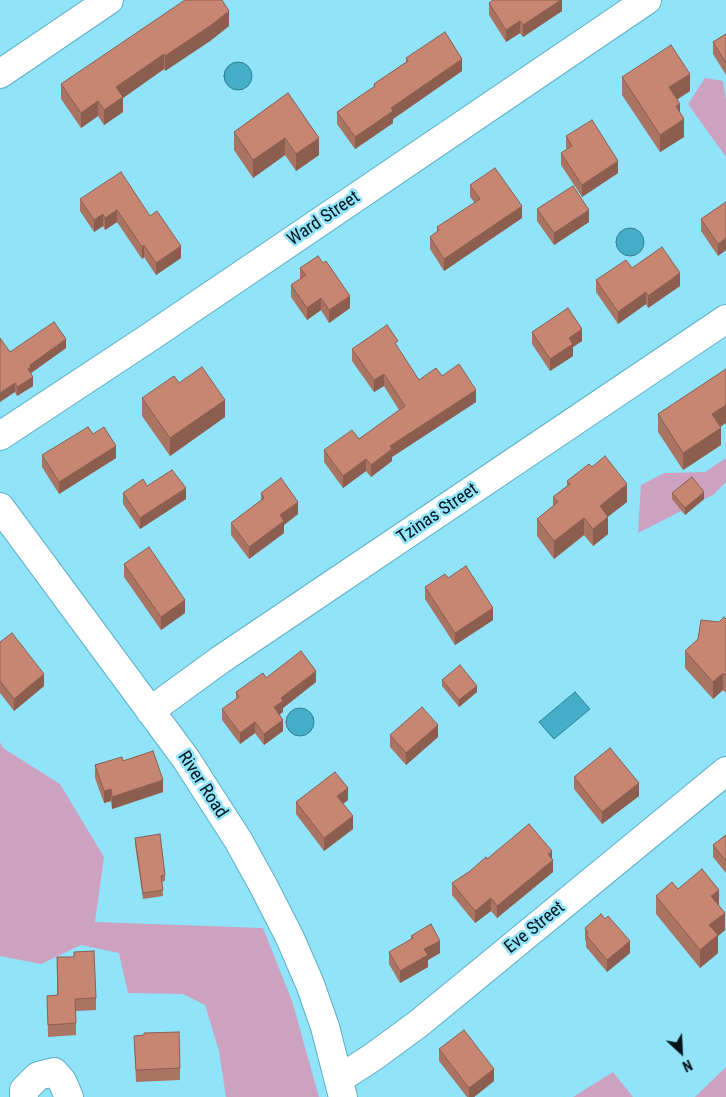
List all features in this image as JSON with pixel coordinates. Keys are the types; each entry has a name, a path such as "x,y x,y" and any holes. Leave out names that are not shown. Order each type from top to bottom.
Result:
{"street":[{"path":"0,74 109,0"},
{"name":"Ward Street","path":"0,436 150,337 647,0"},
{"name":"Tzinas Street","path":"150,712 220,660 726,319"},
{"name":"River Road","path":"0,507 207,789 238,840 269,896 310,984 326,1027 341,1088"},
{"name":"Eve Street","path":"341,1088 373,1057 418,1024 726,771"},
{"path":"24,1097 24,1090 38,1076 54,1072 62,1082 69,1097"}],"shaded area":[{"path":"705,78 723,81 726,101 726,157 688,104"},
{"path":"726,458 726,482 713,495 638,533 641,485 664,473 705,472"},
{"path":"0,742 3,748 60,784 104,857 95,922 263,928 292,1001 319,1097 226,1097 219,1051 205,1005 183,994 128,993 119,953 81,945 41,964 0,956"},
{"path":"726,1067 726,1097 695,1097"},
{"path":"613,1072 633,1097 573,1097"}],"water":[{"path":"238,62 248,66 252,76 248,86 238,90 228,86 224,76 228,66"},
{"path":"630,228 640,232 644,242 640,252 630,256 620,252 616,242 620,232"},
{"path":"575,692 590,709 554,739 539,722"},
{"path":"300,708 310,712 314,722 310,732 300,736 290,732 286,722 290,712"}],"building":[{"path":"185,0 222,0 229,11 210,26 165,56 164,54 116,87 123,97 104,110 98,101 81,113 61,84"},
{"path":"493,0 561,0 523,25 520,21 506,30 489,3"},
{"path":"445,32 462,59 391,108 393,111 355,137 337,112 408,61 406,58"},
{"path":"726,34 726,63 713,42"},
{"path":"671,45 690,74 669,87 680,104 676,106 684,119 660,135 622,77"},
{"path":"288,93 319,138 296,154 285,138 253,160 234,132"},
{"path":"592,120 618,161 582,185 561,153 572,146 566,136"},
{"path":"495,168 522,206 444,259 430,237 439,230 437,227 480,199 470,185"},
{"path":"121,172 150,216 157,211 181,246 156,263 144,245 142,247 117,210 105,218 103,214 94,220 80,199"},
{"path":"573,186 589,210 554,233 537,209"},
{"path":"726,202 726,238 718,244 701,219"},
{"path":"662,247 680,273 648,296 646,292 618,312 596,280 626,260 632,268"},
{"path":"318,256 323,263 326,261 350,296 329,310 321,298 307,308 291,285 306,275 300,268"},
{"path":"568,308 582,329 569,338 573,344 550,359 532,332"},
{"path":"54,322 66,339 30,365 31,367 28,369 33,377 17,387 15,383 0,393 0,338 10,352"},
{"path":"387,325 398,341 395,343 419,380 436,368 442,376 459,364 476,390 390,446 392,449 371,465 366,459 343,476 324,450 352,430 359,439 405,406 384,374 374,380 352,349"},
{"path":"202,367 225,400 170,438 142,398 174,376 179,383"},
{"path":"726,369 726,405 712,414 721,428 683,453 658,414"},
{"path":"88,427 93,434 104,427 116,446 59,482 42,455"},
{"path":"605,456 627,484 600,506 608,517 593,529 584,518 554,541 537,519 558,502 553,497 570,484 567,481 589,464 592,467"},
{"path":"172,470 186,488 140,518 123,493 143,479 147,486"},
{"path":"692,477 704,492 685,508 672,493"},
{"path":"281,478 298,502 280,515 284,521 249,547 231,523 264,498 261,493"},
{"path":"149,547 185,600 161,617 124,564"},
{"path":"466,566 493,608 455,633 425,587 445,574 448,578"},
{"path":"724,617 726,619 726,676 723,673 713,682 685,651 698,639 701,620 719,622"},
{"path":"12,633 44,674 14,699 0,681 0,642"},
{"path":"301,651 316,671 281,698 283,701 274,707 283,720 264,734 255,722 240,733 222,709 239,697 236,692 263,673 266,678"},
{"path":"460,665 477,686 459,700 442,680"},
{"path":"422,707 438,725 406,753 390,735"},
{"path":"610,748 639,783 602,812 574,777"},
{"path":"153,751 163,780 112,797 111,789 104,791 95,765 122,757 123,761"},
{"path":"335,772 348,788 337,796 353,816 324,838 296,802"},
{"path":"529,824 552,851 548,854 553,860 497,906 491,898 475,911 452,883 469,872 486,857 487,859"},
{"path":"160,834 165,875 161,876 163,890 143,893 135,838"},
{"path":"726,835 726,861 713,845"},
{"path":"702,869 719,890 711,896 725,913 709,925 718,935 700,950 656,896 672,882 678,889"},
{"path":"601,914 605,919 608,916 630,941 607,960 586,935 588,933 585,928"},
{"path":"431,924 440,941 424,949 428,955 400,971 389,952 413,938 411,936"},
{"path":"94,951 96,998 75,999 76,1023 48,1025 47,996 58,995 57,957 74,957 74,952"},
{"path":"464,1030 494,1069 469,1088 439,1049"},
{"path":"179,1032 180,1068 136,1070 134,1036 144,1035 144,1033"}]}
